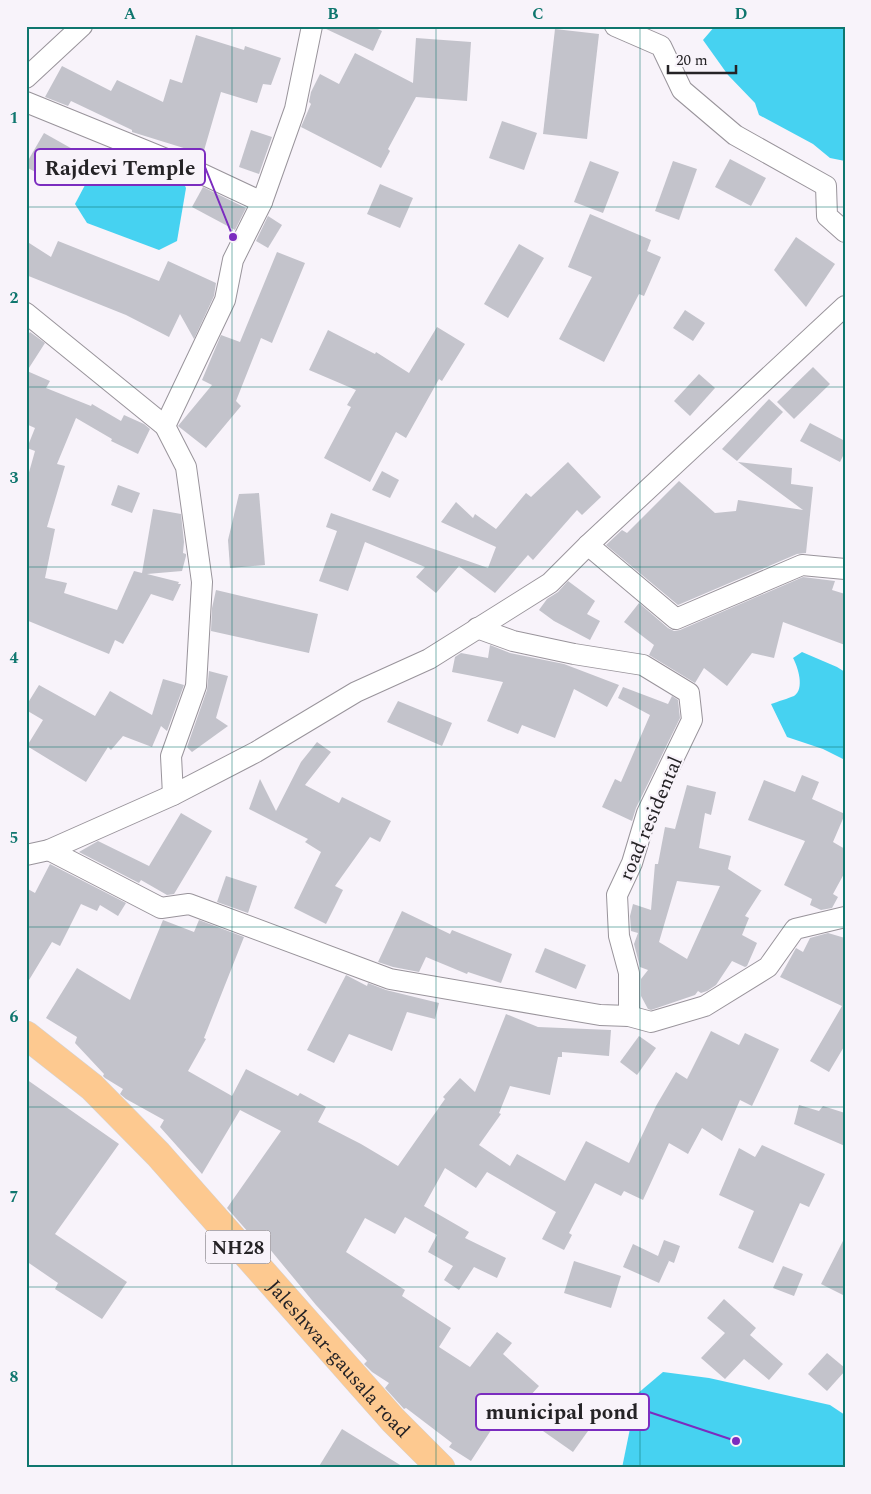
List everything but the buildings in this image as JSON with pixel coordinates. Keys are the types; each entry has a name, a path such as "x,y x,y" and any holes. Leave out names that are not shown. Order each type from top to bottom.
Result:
{"main road":[{"name":"Jaleshwar-gausala road","path":"26,1036 92,1088 158,1154 393,1420 441,1468"}],"street":[{"path":"26,78 82,26"},
{"path":"165,426 225,300 234,260 262,202 295,109 312,26"},
{"path":"615,26 661,46 682,90 735,135 826,186 827,216 845,232"},
{"path":"26,102 198,172 262,202"},
{"path":"26,855 49,850 173,795 256,752 356,692 429,658 550,583 588,545 845,306"},
{"path":"26,313 165,426 186,467 202,582 196,686 171,756 173,795"},
{"path":"588,545 676,618 802,566 845,569"},
{"name":"road residental","path":"477,628 513,641 574,654 643,665 689,693 692,720 647,814 632,863 617,895 619,936 629,973 629,1016"},
{"path":"49,850 161,908 189,904 390,979 600,1015 629,1016 651,1022 705,1006 768,967 795,929 845,917"}],"water":[{"path":"715,26 845,26 845,161 830,158 813,144 759,115 755,103 728,75 703,40"},
{"path":"103,151 177,169 186,188 177,241 159,250 87,223 75,204"},
{"path":"802,652 845,672 845,760 823,749 787,737 771,704 794,696 797,693 800,683 793,658"},
{"path":"663,1372 709,1378 830,1405 845,1415 845,1468 622,1468 637,1394"}],"place":[{"name":"Rajdevi Temple","path":"233,237"},
{"name":"municipal pond","path":"736,1441"}]}
